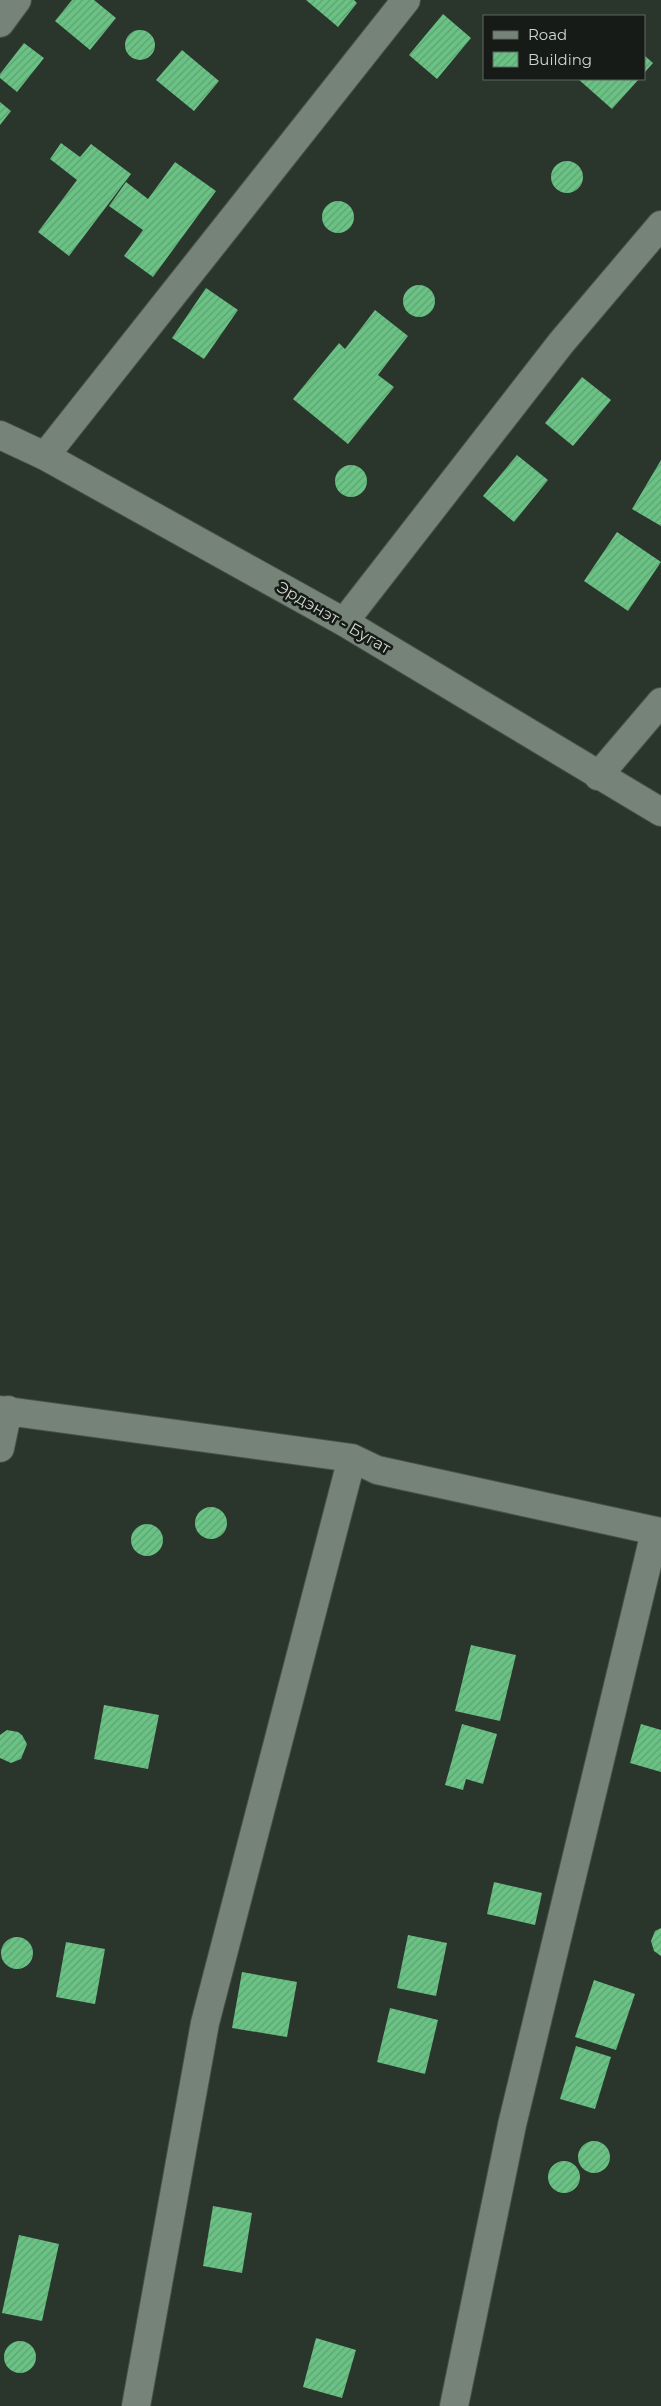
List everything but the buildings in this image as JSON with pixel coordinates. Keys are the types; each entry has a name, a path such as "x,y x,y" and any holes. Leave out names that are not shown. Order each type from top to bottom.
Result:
{"street":[{"path":"0,23 17,0"},
{"path":"45,456 406,0"},
{"path":"344,622 561,343 661,224"},
{"name":"Эрдэнэт - Бугат","path":"0,435 45,456 344,622 598,776 661,812"},
{"path":"598,776 661,702"},
{"path":"0,1448 4,1410 352,1458 377,1470 658,1532 512,2124 454,2406"},
{"path":"136,2406 205,2023 352,1458"}]}
